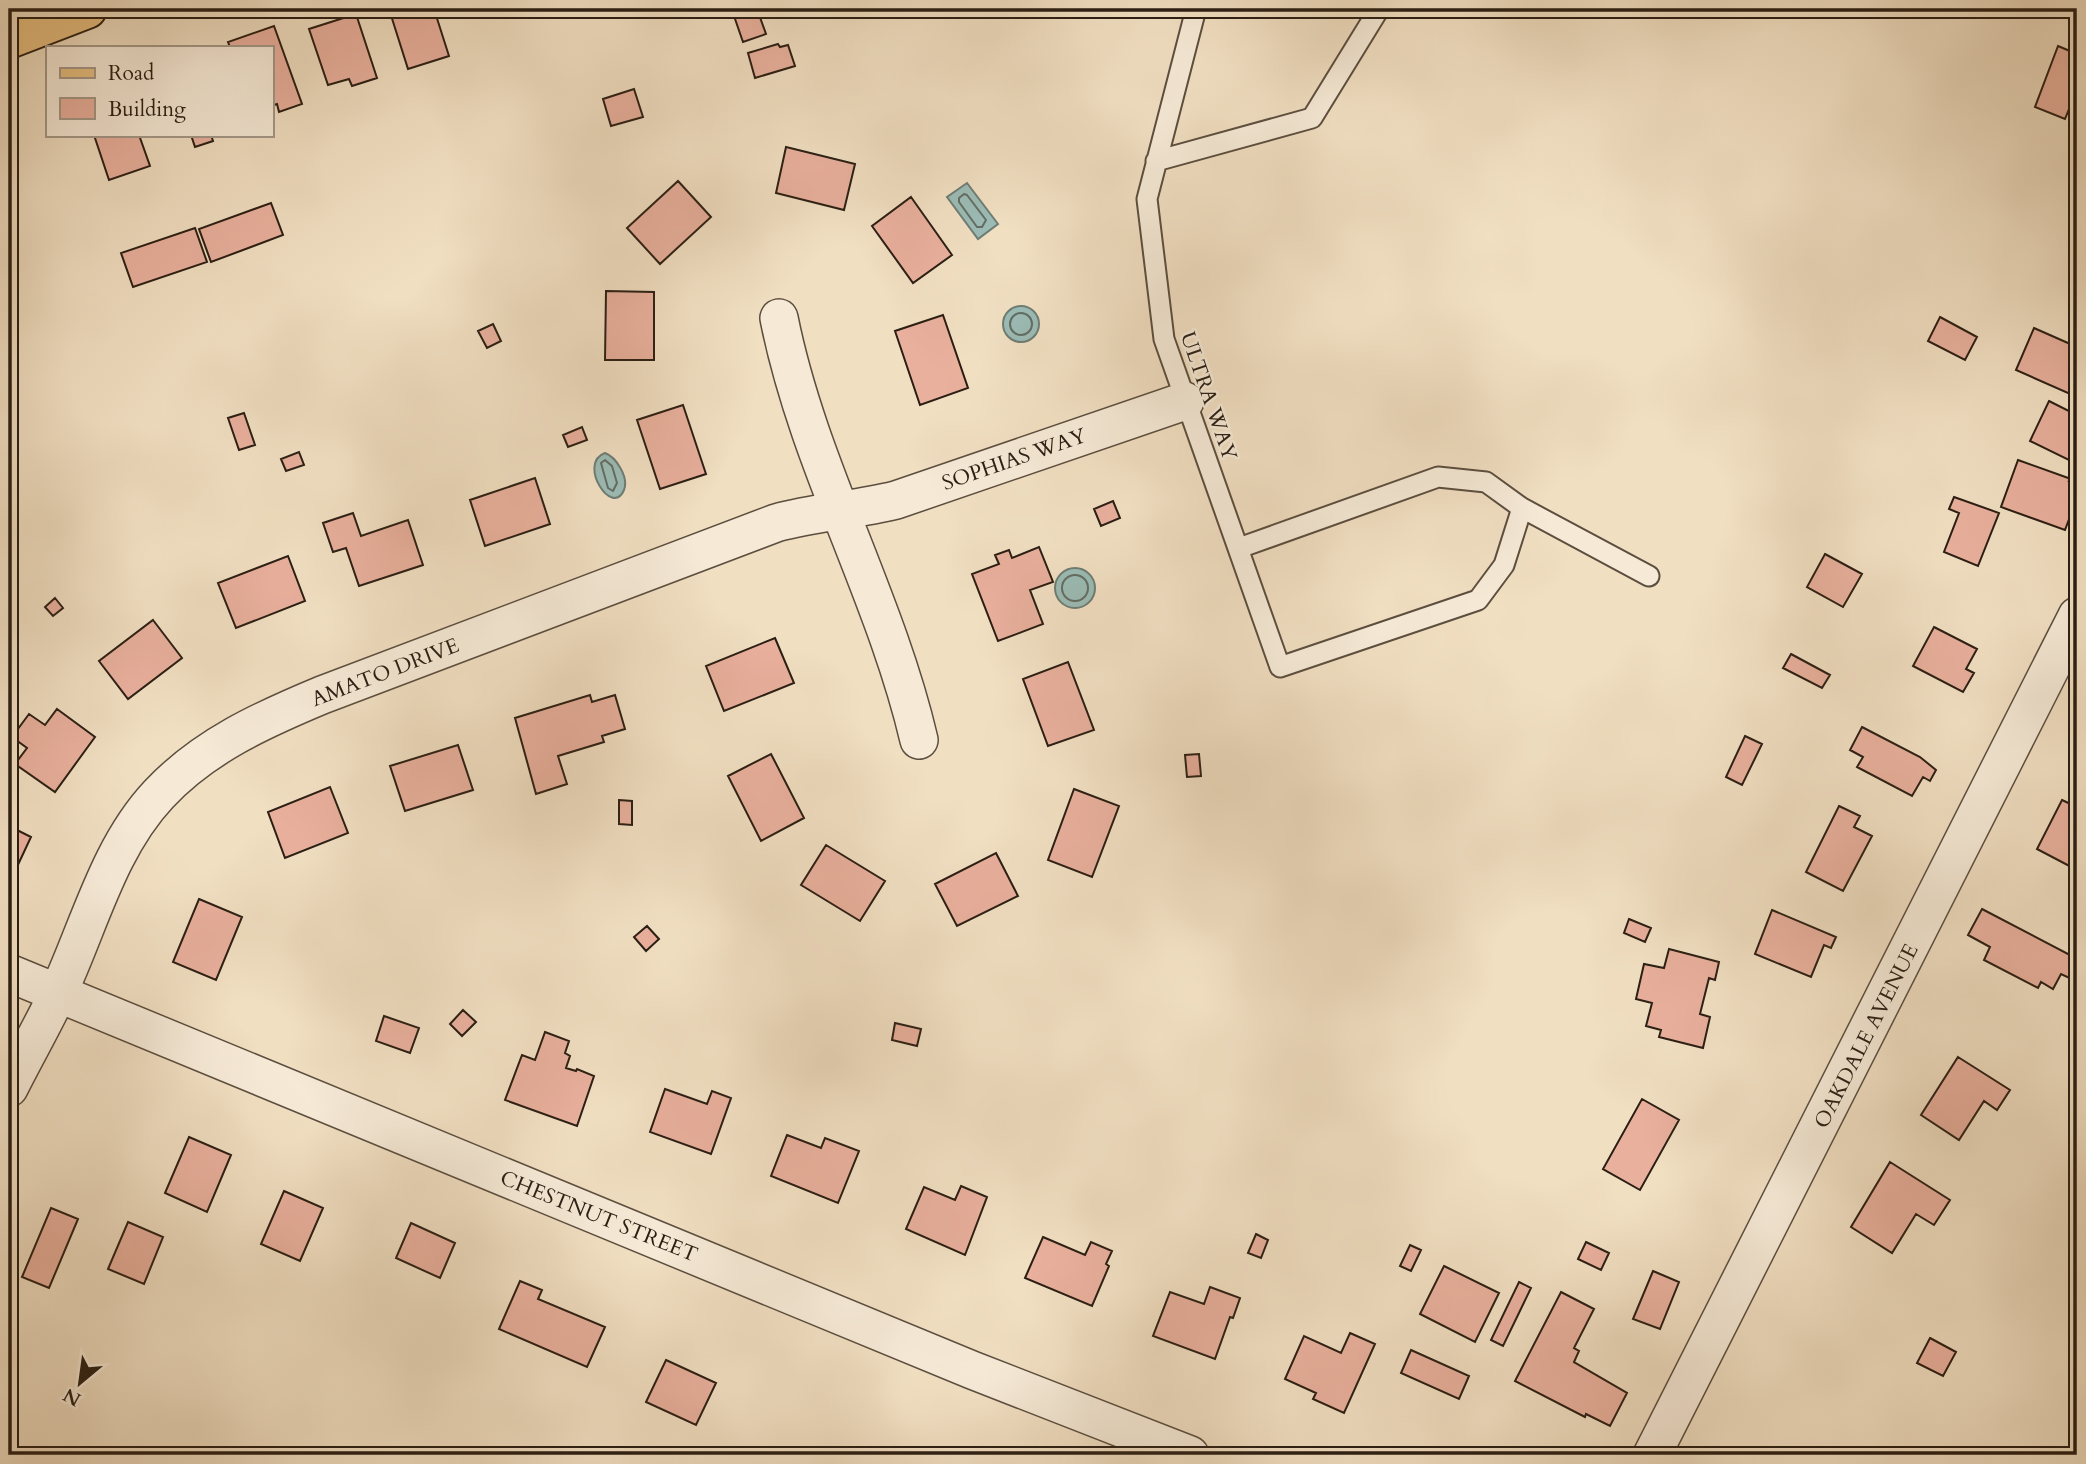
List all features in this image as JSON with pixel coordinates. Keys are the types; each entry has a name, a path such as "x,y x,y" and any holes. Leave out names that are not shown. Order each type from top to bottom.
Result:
{"main road":[{"path":"9,39 87,9"}],"street":[{"path":"779,318 801,403 893,646 919,740"},
{"name":"SOPHIAS WAY","path":"841,510 895,500 1185,401"},
{"name":"AMATO DRIVE","path":"9,1088 58,993 123,841 158,794 194,761 256,722 322,695 776,523 809,514 841,510"},
{"name":"OAKDALE AVENUE","path":"1652,1455 2077,617"},
{"name":"CHESTNUT STREET","path":"9,973 972,1370 1190,1455"}],"lane":[{"name":"ULTRA WAY","path":"1196,9 1147,199 1164,339 1280,667 1478,600 1504,565 1522,508"},
{"path":"1156,161 1312,118 1379,9"},
{"path":"1239,548 1438,477 1486,482 1522,508 1649,576"}],"water":[{"path":"967,183 998,224 978,239 947,197"},
{"path":"1021,306 1034,311 1039,324 1034,337 1021,342 1008,337 1003,324 1008,311"},
{"path":"605,453 620,468 625,479 624,490 619,497 605,493 596,476 594,467 597,459"},
{"path":"1075,568 1089,574 1095,588 1089,602 1075,608 1061,602 1055,588 1061,574"}],"building":[{"path":"389,9 434,9 449,56 408,69"},
{"path":"757,9 766,34 743,42 734,16"},
{"path":"356,14 377,78 352,86 349,79 328,85 309,29"},
{"path":"274,26 302,104 279,112 277,104 273,105 273,46 230,46 228,42"},
{"path":"778,44 780,47 788,45 795,66 755,78 748,53"},
{"path":"2058,46 2077,54 2077,89 2065,119 2035,107"},
{"path":"634,89 643,117 611,126 603,99"},
{"path":"94,136 139,136 150,166 109,180"},
{"path":"191,136 211,136 213,141 195,147"},
{"path":"786,147 855,164 844,210 776,193"},
{"path":"678,181 711,217 660,264 627,228"},
{"path":"911,197 952,255 913,283 872,226"},
{"path":"271,203 283,235 211,262 199,229"},
{"path":"195,228 207,262 133,287 121,253"},
{"path":"606,291 654,292 654,360 605,360"},
{"path":"943,315 968,388 920,405 895,331"},
{"path":"1940,317 1977,337 1965,360 1928,341"},
{"path":"493,324 501,341 487,348 478,331"},
{"path":"2034,328 2077,347 2077,397 2016,370"},
{"path":"2049,401 2077,415 2077,464 2030,441"},
{"path":"683,405 706,474 660,489 637,420"},
{"path":"244,413 255,445 239,450 228,418"},
{"path":"582,427 587,440 568,447 563,435"},
{"path":"299,452 304,465 286,471 281,459"},
{"path":"2018,460 2071,479 2069,481 2077,484 2077,498 2065,530 2001,507"},
{"path":"535,478 550,524 485,546 470,500"},
{"path":"1954,497 1999,513 1978,566 1944,552 1959,513 1949,509"},
{"path":"1113,501 1120,518 1101,526 1094,509"},
{"path":"353,513 361,536 408,520 423,565 359,586 346,548 333,552 323,523"},
{"path":"1039,547 1053,582 1030,590 1043,624 998,641 972,574 999,564 995,555 1009,550 1012,558"},
{"path":"1825,554 1862,574 1843,607 1807,587"},
{"path":"288,556 305,601 236,628 218,583"},
{"path":"55,598 63,608 53,616 45,607"},
{"path":"153,620 182,658 128,699 99,661"},
{"path":"1934,627 1977,649 1966,669 1974,673 1963,692 1913,666"},
{"path":"775,638 794,683 724,711 706,666"},
{"path":"1791,654 1830,675 1822,688 1783,668"},
{"path":"1068,662 1094,730 1048,746 1023,679"},
{"path":"590,695 592,702 615,695 625,729 602,736 604,742 558,756 567,784 536,794 515,718"},
{"path":"57,709 95,737 55,792 15,764 27,748 12,737 29,714 45,725"},
{"path":"1862,727 1920,757 1936,770 1930,781 1923,777 1912,796 1857,767 1863,757 1850,750"},
{"path":"1745,736 1762,744 1742,785 1726,777"},
{"path":"458,745 473,790 405,811 390,766"},
{"path":"771,754 804,818 761,841 728,776"},
{"path":"1199,754 1201,776 1187,777 1185,755"},
{"path":"330,787 348,833 285,858 268,812"},
{"path":"1074,789 1119,806 1092,877 1048,860"},
{"path":"619,800 632,801 632,825 619,824"},
{"path":"2062,800 2077,807 2077,870 2037,849"},
{"path":"1839,806 1860,816 1854,827 1872,836 1843,891 1806,872"},
{"path":"9,826 31,837 9,884"},
{"path":"826,845 885,881 860,921 801,885"},
{"path":"996,853 1018,896 957,926 935,884"},
{"path":"199,899 242,917 216,980 173,962"},
{"path":"1982,909 2070,955 2069,958 2077,963 2076,981 2061,974 2053,989 2041,982 2038,988 1984,960 1990,947 1968,935"},
{"path":"1772,910 1836,937 1831,948 1824,945 1811,977 1755,954"},
{"path":"1629,919 1651,928 1645,942 1624,933"},
{"path":"647,926 659,939 646,951 634,937"},
{"path":"1669,949 1719,962 1715,980 1709,978 1700,1014 1710,1017 1703,1048 1659,1037 1661,1030 1646,1026 1652,1003 1636,999 1644,964 1664,968"},
{"path":"463,1010 476,1022 462,1036 450,1024"},
{"path":"384,1016 419,1028 410,1053 376,1041"},
{"path":"895,1023 921,1029 917,1046 892,1040"},
{"path":"545,1032 569,1041 565,1053 570,1056 566,1068 594,1076 577,1126 505,1100 522,1055 535,1060"},
{"path":"1958,1057 2010,1090 1997,1110 1984,1101 1959,1140 1921,1115"},
{"path":"665,1089 707,1104 712,1091 731,1098 711,1154 650,1132"},
{"path":"1642,1099 1679,1120 1640,1190 1603,1169"},
{"path":"787,1135 821,1148 825,1138 859,1151 838,1203 771,1176"},
{"path":"189,1137 231,1155 207,1212 165,1193"},
{"path":"1890,1162 1950,1200 1934,1225 1916,1214 1892,1253 1851,1227"},
{"path":"961,1186 987,1197 965,1255 906,1229 924,1187 955,1200"},
{"path":"284,1191 323,1208 300,1261 261,1244"},
{"path":"51,1208 78,1219 49,1288 22,1277"},
{"path":"128,1222 163,1237 144,1284 108,1269"},
{"path":"411,1223 455,1243 440,1278 396,1258"},
{"path":"1256,1234 1268,1240 1261,1258 1248,1253"},
{"path":"1043,1237 1085,1255 1091,1242 1112,1251 1106,1264 1109,1266 1092,1306 1025,1278"},
{"path":"1586,1242 1609,1253 1601,1270 1578,1259"},
{"path":"1410,1245 1421,1250 1411,1271 1400,1266"},
{"path":"1444,1266 1499,1293 1475,1342 1420,1314"},
{"path":"1653,1271 1679,1282 1660,1329 1633,1319"},
{"path":"520,1281 542,1290 538,1299 605,1327 587,1367 499,1329"},
{"path":"1519,1282 1531,1288 1503,1346 1491,1340"},
{"path":"1210,1287 1240,1298 1215,1359 1153,1336 1170,1292 1204,1304"},
{"path":"1561,1292 1594,1309 1574,1348 1579,1351 1574,1362 1627,1393 1610,1426 1586,1414 1585,1417 1515,1381"},
{"path":"1350,1333 1375,1344 1344,1413 1313,1399 1316,1393 1285,1379 1304,1336 1341,1353"},
{"path":"1930,1338 1956,1352 1943,1376 1917,1363"},
{"path":"1411,1350 1469,1376 1459,1399 1401,1373"},
{"path":"666,1360 716,1383 696,1425 646,1402"}]}
